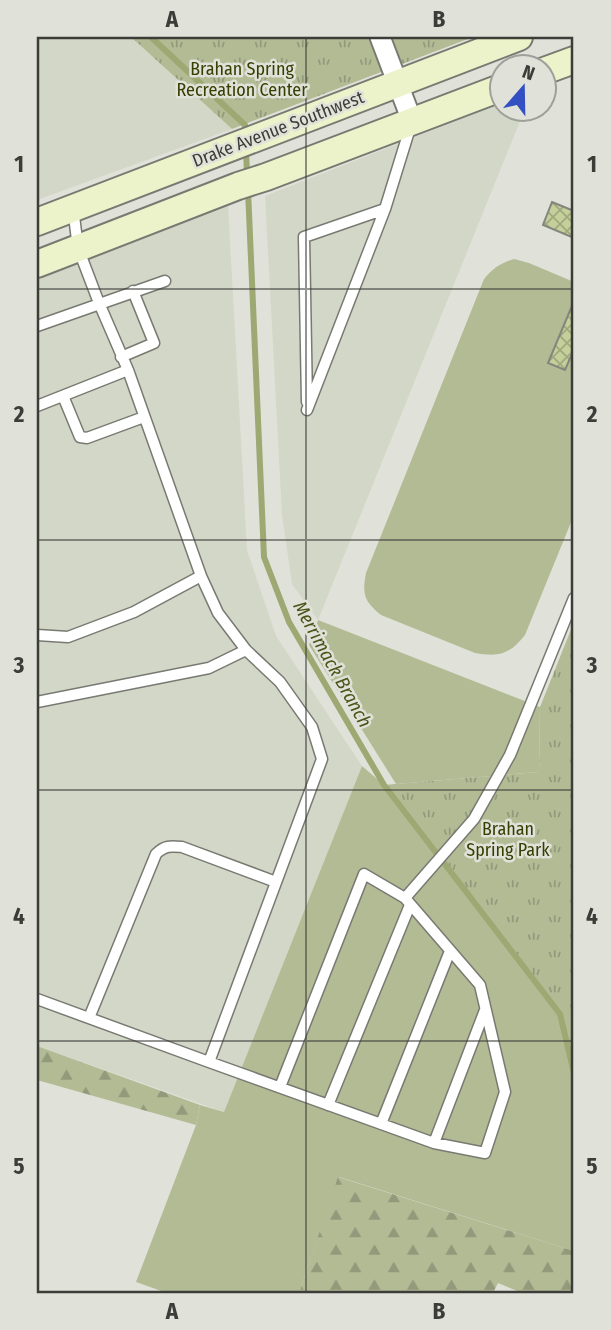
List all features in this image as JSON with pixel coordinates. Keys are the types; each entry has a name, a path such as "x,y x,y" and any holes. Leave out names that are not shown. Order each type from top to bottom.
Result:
{"street":[{"path":"380,37 412,121"},
{"name":"Drake Avenue Southwest","path":"37,222 519,37"},
{"path":"37,264 489,92"}],"lane":[{"path":"385,209 304,237 307,410 385,209 412,121"},
{"path":"73,208 78,248 128,370 201,576 218,613 246,650 280,682 312,727 322,759 209,1062"},
{"path":"37,326 165,281"},
{"path":"121,357 154,344 133,291"},
{"path":"37,406 128,370"},
{"path":"63,396 80,437 87,438 144,417"},
{"path":"37,635 68,637 134,611 201,576"},
{"path":"328,1105 408,902 426,873 474,819 510,755 574,598"},
{"path":"37,702 209,668 246,650"},
{"path":"89,1018 156,854 163,848 182,847 276,882"},
{"path":"37,999 434,1143 485,1153 505,1093 480,985 408,902 364,874 280,1087"},
{"path":"382,1124 450,951"},
{"path":"434,1143 485,1009"}],"shaded area":[{"path":"37,37 131,37 232,129 37,200"},
{"path":"489,108 489,122 520,122 318,620 292,584 282,515 265,196"},
{"path":"228,204 247,550 276,636 362,766 224,1112 37,1046 37,280"}],"green space":[{"name":"Brahan Spring Recreation Center","path":"131,37 473,37 232,129"},
{"path":"514,259 574,282 574,515 525,635 508,651 483,654 381,615 368,601 364,586 366,573 484,279 498,266"},
{"path":"318,620 540,707 539,772 396,784 309,645"},
{"name":"Brahan Spring Park","path":"574,622 574,1073 560,1014 384,785 539,772 540,707"},
{"path":"362,766 384,785 560,1014 574,1073 574,1251 339,1177 299,1293 167,1293 136,1282 196,1125 200,1105 224,1112"},
{"path":"37,1046 200,1105 196,1125 37,1080"},
{"path":"338,1177 574,1251 574,1293 522,1293 498,1283 493,1293 299,1293"}],"building":[{"path":"552,202 574,211 574,238 543,225"},
{"path":"574,301 574,349 565,370 548,363"}],"waterway":[{"name":"Merrimack Branch","path":"151,37 245,125 246,134"},
{"name":"Merrimack Branch","path":"246,148 247,176"},
{"name":"Merrimack Branch","path":"248,190 264,557 289,622 384,785 560,1014 574,1073"}]}
